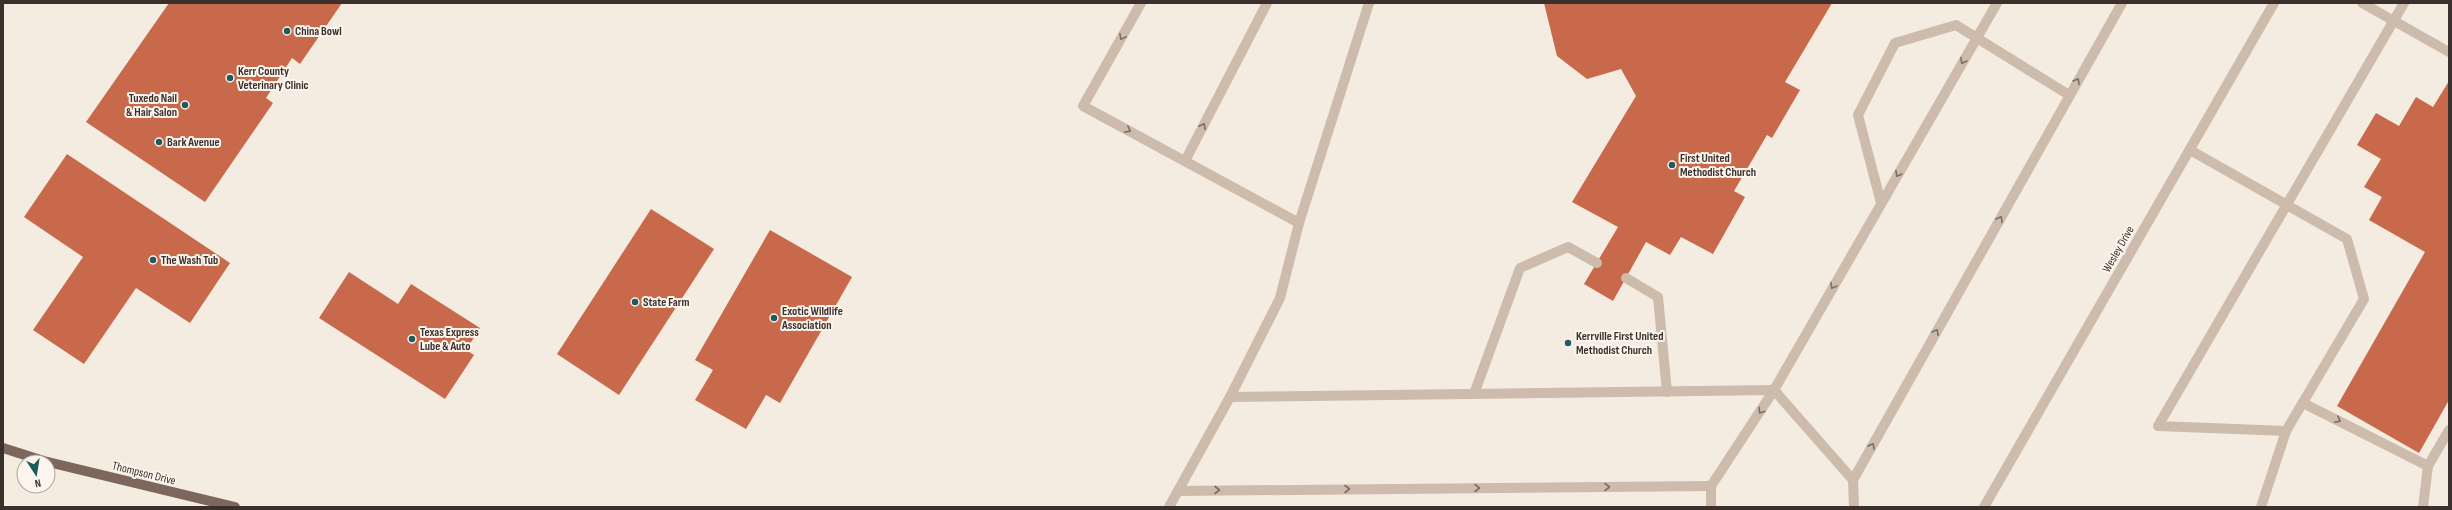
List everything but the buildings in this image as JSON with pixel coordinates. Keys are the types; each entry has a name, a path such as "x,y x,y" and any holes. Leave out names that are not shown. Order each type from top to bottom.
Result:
{"main road":[{"name":"Thompson Drive","path":"3,448 22,454"},
{"name":"Thompson Drive","path":"56,464 235,507"}],"street":[{"path":"1141,3 1083,106 1299,223"},
{"path":"1185,161 1267,3"},
{"path":"1169,507 1230,396 1280,298 1299,223 1369,3"},
{"path":"1711,507 1711,486 1774,390 1997,3"},
{"path":"1854,507 1853,480 2122,3"},
{"name":"Wesley Drive","path":"1984,507 2274,3"},
{"path":"2362,3 2449,52"},
{"path":"2286,431 2158,426 2404,3"},
{"path":"1881,203 1858,115 1895,43 1956,25 2069,95"},
{"path":"2190,150 2347,239 2364,299 2286,431 2261,507"},
{"path":"1474,394 1520,268 1568,247 1596,263"},
{"path":"1626,278 1658,297 1667,392"},
{"path":"1230,396 1774,390 1853,480"},
{"path":"2303,403 2428,466"},
{"path":"2423,507 2428,466 2449,430"},
{"path":"1178,491 1711,486"}],"place":[{"name":"China Bowl","path":"287,31"},
{"name":"Kerr County Veterinary Clinic","path":"230,78"},
{"name":"Tuxedo Nail & Hair Salon","path":"185,105"},
{"name":"Bark Avenue","path":"159,142"},
{"name":"First United Methodist Church","path":"1672,165"},
{"name":"The Wash Tub","path":"153,260"},
{"name":"State Farm","path":"635,302"},
{"name":"Exotic Wildlife Association","path":"774,318"},
{"name":"Texas Express Lube & Auto","path":"412,339"},
{"name":"Kerrville First United Methodist Church","path":"1568,343"}]}
